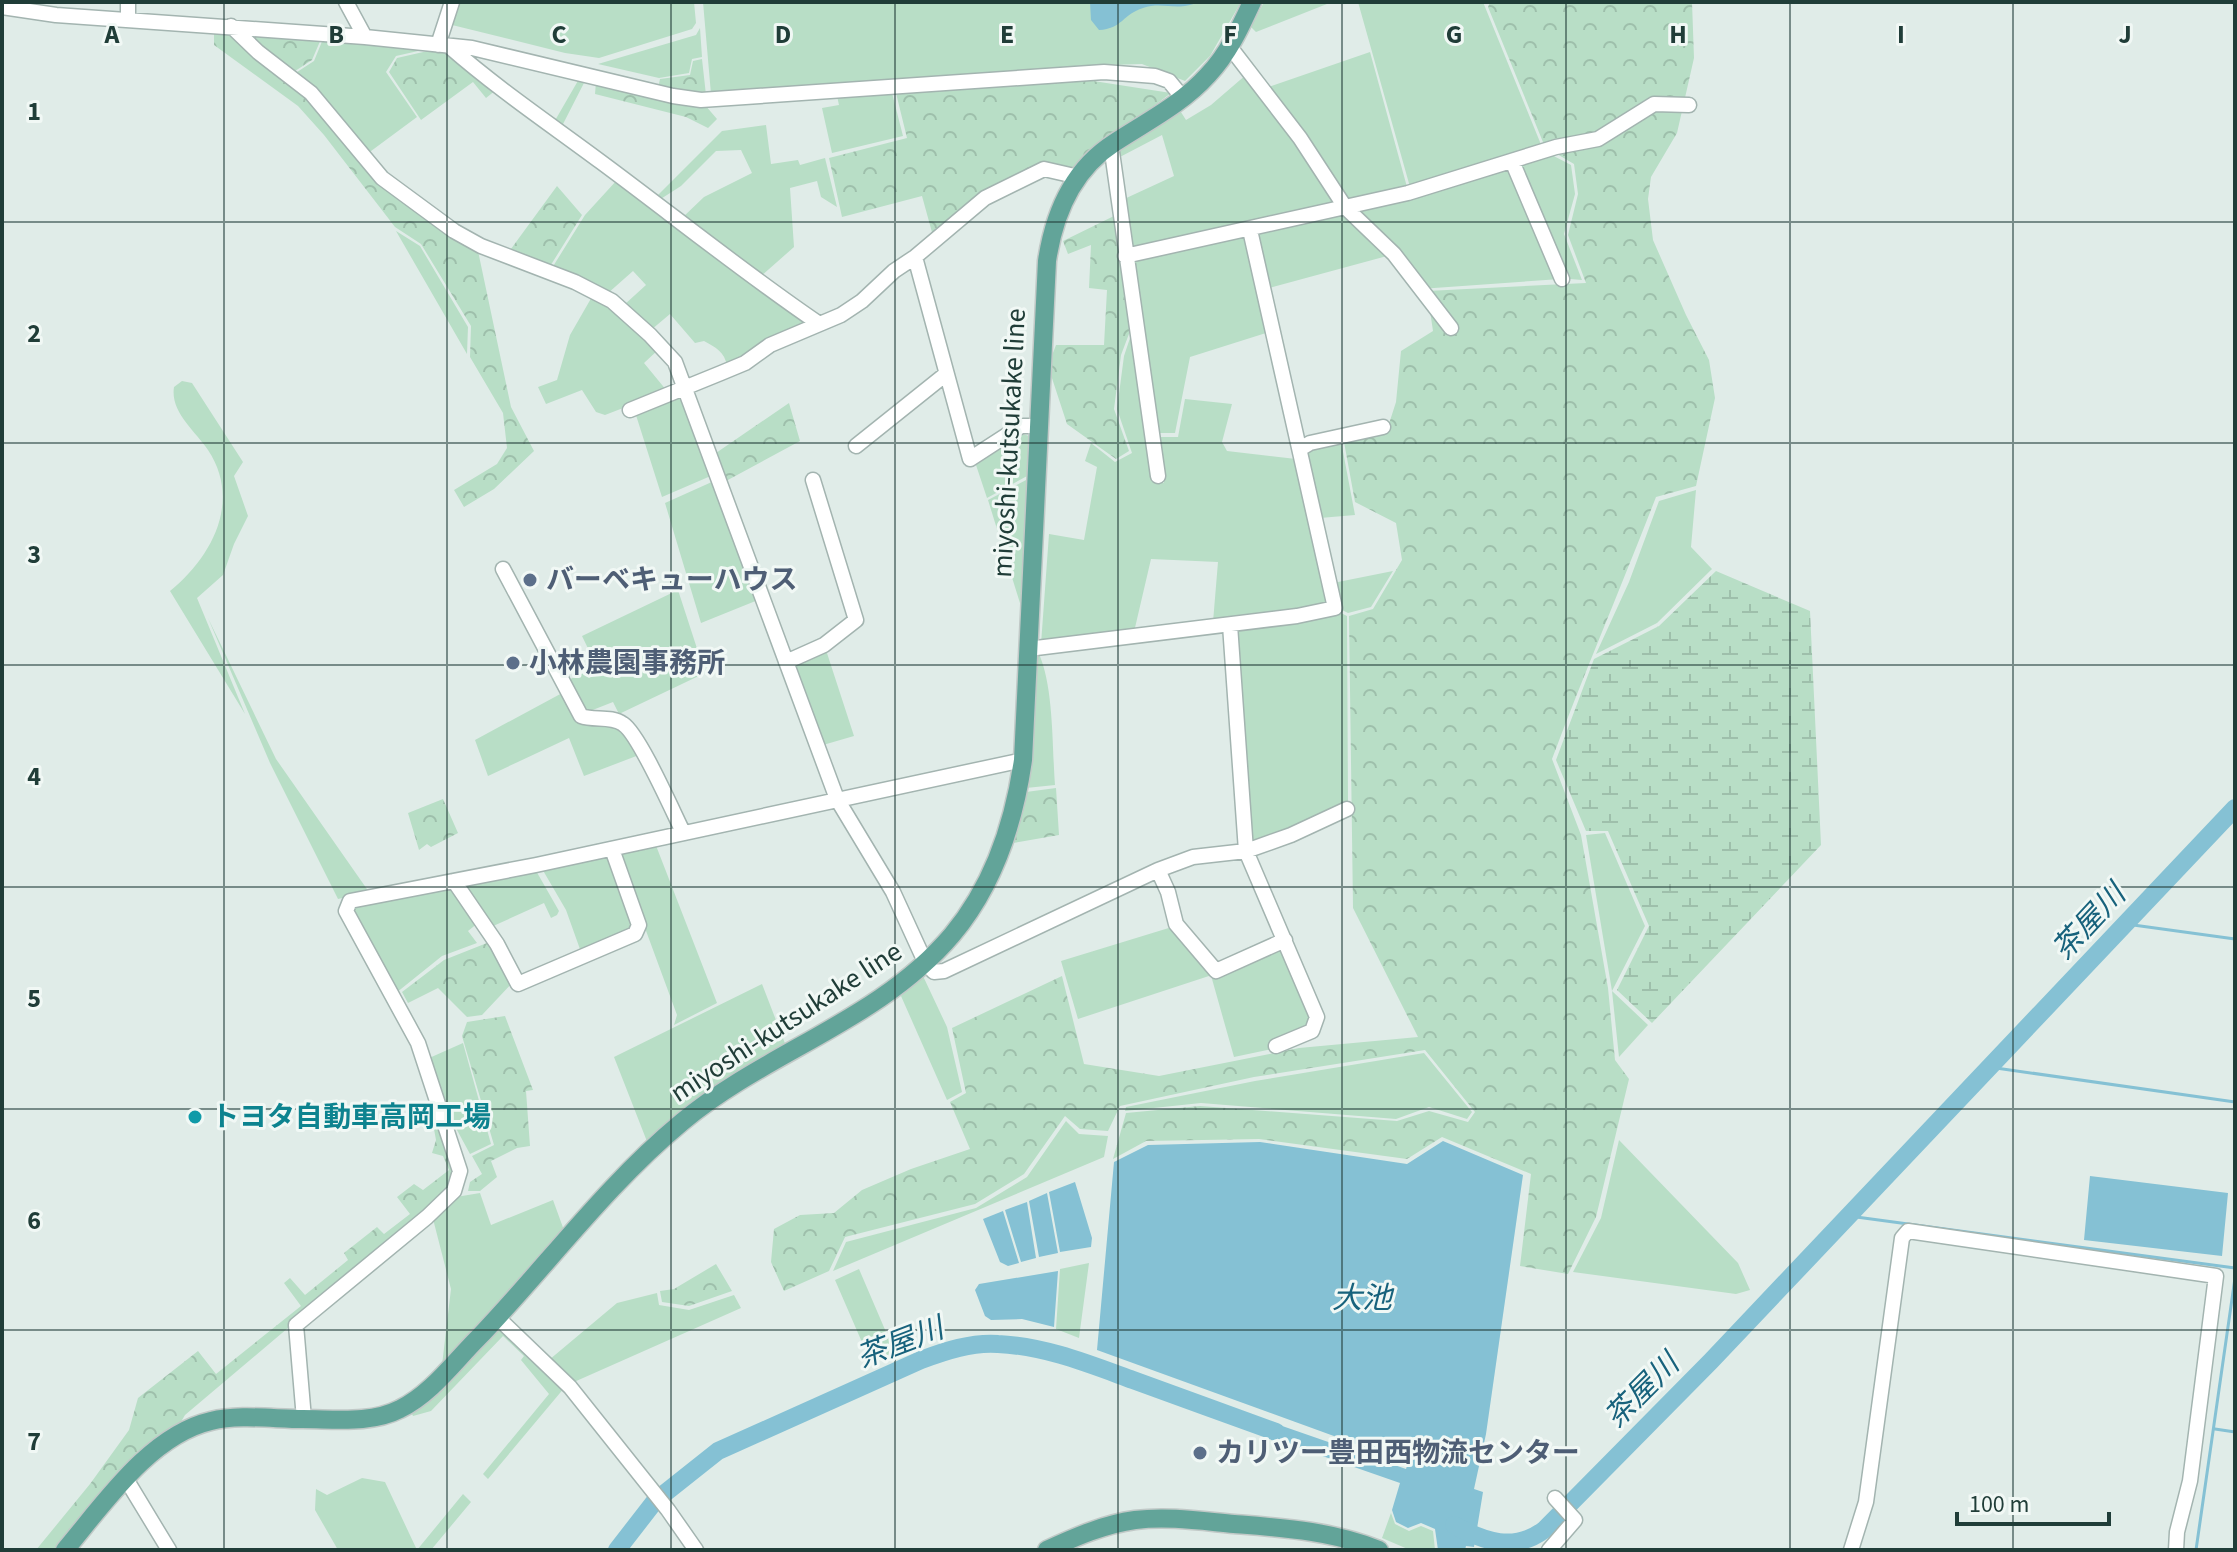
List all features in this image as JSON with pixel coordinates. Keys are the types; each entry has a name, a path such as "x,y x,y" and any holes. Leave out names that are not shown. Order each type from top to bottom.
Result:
{"main road":[{"name":"miyoshi-kutsukake line","path":"65,1550 126,1479 159,1447 187,1430 211,1420 384,1416 416,1400 644,1157 683,1121 715,1097 876,1003 926,964 955,932 977,899 1001,850 1017,803 1023,760 1047,261 1058,210 1079,177 1111,145 1183,98 1209,75 1230,47 1252,2"},
{"path":"1047,1550 1122,1523 1174,1518 1295,1528 1328,1534 1379,1550"}],"street":[{"path":"128,2 128,19"},
{"path":"346,2 365,37"},
{"path":"444,46 452,2"},
{"path":"2,7 56,15 231,26 472,48 701,100 1104,72 1155,76 1169,81 1183,98"},
{"path":"231,26 258,52 311,93 382,178 454,231 481,246 575,282 612,301 675,362 837,799 893,892 926,964 934,972 944,971 1158,870 1193,857 1246,851 1291,835 1347,809"},
{"path":"444,46 757,282 818,323"},
{"path":"1230,47 1300,138 1345,207 1394,254 1451,328"},
{"path":"1125,256 1250,230 1447,182 1571,143 1598,139 1654,104 1689,105"},
{"path":"1111,145 1158,476"},
{"path":"1512,161 1562,279"},
{"path":"630,410 745,363 770,345 841,315 985,198 1044,169 1079,177"},
{"path":"1028,649 1230,625 1335,608 1250,230"},
{"path":"915,257 970,459 1021,426 1037,426"},
{"path":"856,446 946,374"},
{"path":"1300,449 1310,443 1383,427"},
{"path":"786,662 824,645 856,620 813,480"},
{"path":"503,569 581,716 624,724 643,751 683,832"},
{"path":"1230,625 1246,851 1317,1017 1312,1031 1276,1046"},
{"path":"304,1419 296,1325 427,1217 454,1191 460,1171 418,1043 346,911 350,901 612,849 1023,760"},
{"path":"454,881 497,944 518,984 635,934 639,925 612,849"},
{"path":"1158,870 1168,892 1176,924 1216,971 1285,940"},
{"path":"1851,1550 1866,1502 1902,1238 1908,1231 2216,1276 2190,1481 2177,1532 2176,1550"},
{"path":"497,1317 570,1387 696,1550"},
{"path":"126,1479 169,1550"},
{"path":"1549,1550 1575,1520 1555,1498"}],"green space":[{"path":"455,2 694,2 696,23 692,29 599,58 565,53 448,24"},
{"path":"703,2 1241,2 1210,56 1185,81 1142,64 1075,66 711,94"},
{"path":"1264,2 1332,2 1256,32 1251,27"},
{"path":"1358,2 1483,2 1542,147 1410,187"},
{"path":"1490,2 1692,2 1694,58 1677,133 1651,177 1648,199 1653,240 1709,360 1715,398 1696,486 1656,497 1552,759 1581,835 1608,988 1615,1060 1629,1079 1596,1217 1568,1274 1520,1266 1531,1174 1442,1137 1407,1159 1259,1139 1146,1141 1113,1159 1126,1113 1200,1106 1397,1121 1429,1111 1468,1122 1475,1112 1425,1050 1254,1077 1120,1106 1108,1131 1080,1129 1065,1116 1024,1174 975,1204 845,1237 829,1271 784,1291 771,1262 774,1229 800,1215 834,1213 862,1190 970,1149 950,1102 966,1093 952,1028 1062,976 1084,1064 1159,1076 1299,1048 1418,1037 1353,908 1349,616 1373,609 1402,560 1396,523 1355,502 1344,442 1387,430 1396,402 1401,351 1433,331 1427,291 1586,283 1568,235 1578,194 1574,164 1545,147 1488,7"},
{"path":"700,28 702,57 692,59 689,73 659,78 598,64 696,35"},
{"path":"253,32 321,39 312,60 292,73 251,39"},
{"path":"214,34 227,34 235,38 308,97 377,182 478,251 511,407 534,451 494,489 464,507 454,490 497,464 507,448 503,413 470,357 471,326 421,244 395,227 298,106 214,45"},
{"path":"323,39 427,49 396,56 386,72 417,117 367,154 294,74 314,61"},
{"path":"432,50 449,50 496,90 486,98 473,82 421,120 389,72 397,58"},
{"path":"1370,52 1407,187 1346,203 1266,88"},
{"path":"702,59 706,95 658,88 660,79 690,75 693,61"},
{"path":"1247,74 1296,140 1337,203 1129,252 1122,200 1174,176 1162,135 1118,158 1116,148 1179,109 1186,120 1211,105"},
{"path":"579,79 585,81 562,126 657,196 722,131 766,125 771,164 798,160 800,165 825,158 837,207 821,197 817,181 790,188 794,247 760,277 682,218 704,197 752,173 741,150 716,151 681,186 656,202 553,124"},
{"path":"1087,80 1171,93 1072,168 1045,164 933,236 922,196 842,217 829,158 907,138 896,93"},
{"path":"596,82 705,105 717,119 708,128 686,117 595,94"},
{"path":"892,93 903,136 832,153 822,108 839,105 837,96"},
{"path":"1548,153 1571,165 1575,194 1564,234 1582,280 1570,279 1546,234 1517,164"},
{"path":"1510,165 1530,224 1560,279 1420,289 1350,209"},
{"path":"617,180 810,323 727,366 719,350 704,341 695,343 670,314 651,330 624,305 646,285 633,271 607,294 552,268 585,215"},
{"path":"557,186 582,215 549,268 508,253"},
{"path":"1342,213 1387,256 1269,288 1256,233"},
{"path":"1116,215 1132,326 1121,355 1114,409 1129,451 1116,459 1067,424 1048,366 1056,345 1104,345 1107,290 1089,288 1091,245 1068,254 1063,241"},
{"path":"396,231 420,246 468,327 467,354"},
{"path":"1246,236 1266,333 1190,357 1175,433 1156,433 1131,259"},
{"path":"593,295 610,303 658,350 644,363 667,391 605,415 596,412 582,390 546,404 538,387 557,380 570,335"},
{"path":"1133,329 1154,481 1164,483 1157,437 1178,437 1185,399 1232,404 1222,442 1227,451 1296,459 1330,604 1213,622 1218,562 1151,559 1134,632 1041,644 1049,534 1084,540 1097,467 1085,461 1091,443 1115,462 1132,453 1117,409 1124,356"},
{"path":"182,381 192,383 243,462 234,476 248,516 223,575 197,598 245,714 170,591 198,562 209,545 218,527 222,508 218,469 176,405 174,387"},
{"path":"683,392 713,475 662,497 635,412"},
{"path":"789,403 800,441 726,481 716,453"},
{"path":"1023,434 1029,436 1029,475 987,498 976,465"},
{"path":"1341,441 1355,515 1320,518 1304,451"},
{"path":"1030,478 1024,616 988,500"},
{"path":"714,481 758,600 701,623 665,503"},
{"path":"1696,490 1691,547 1712,569 1657,623 1596,654 1629,582 1659,501"},
{"path":"1393,571 1371,607 1348,613 1338,608 1333,583"},
{"path":"1716,571 1810,611 1821,845 1652,1023 1617,990 1649,926 1608,831 1586,831 1556,760 1594,659 1659,626"},
{"path":"678,590 705,673 619,714 613,702 585,713 568,680 597,667 582,636"},
{"path":"1337,611 1347,616 1348,802 1290,830 1252,844 1236,629"},
{"path":"208,618 276,759 369,892 338,899 270,763"},
{"path":"826,650 854,736 823,745 793,665"},
{"path":"1039,654 1050,700 1055,785 1026,788 1034,655"},
{"path":"564,692 577,718 621,727 639,755 584,776 569,738 488,776 475,740"},
{"path":"1056,788 1059,835 1013,843 1026,792"},
{"path":"443,799 458,833 419,850 408,813"},
{"path":"1605,833 1645,926 1612,991 1586,835"},
{"path":"655,843 717,1003 674,1025 677,1015 617,852"},
{"path":"610,853 636,925 633,931 581,952 566,910 541,867"},
{"path":"535,869 559,911 551,918 544,903 491,927 461,883"},
{"path":"452,887 478,923 468,931 477,943 442,956 396,993 352,910 354,906"},
{"path":"1172,927 1212,975 1078,1019 1061,961"},
{"path":"492,941 513,982 482,1015 467,1017 438,988 408,1003 402,992 444,960"},
{"path":"1284,946 1313,1018 1305,1042 1234,1057 1212,979"},
{"path":"923,976 947,1027 962,1092 947,1100 901,996"},
{"path":"762,984 786,1046 702,1096 648,1144 614,1057"},
{"path":"1612,991 1648,1025 1619,1057"},
{"path":"505,1016 533,1090 526,1091 530,1146 517,1148 491,1161 497,1177 480,1191 468,1191 470,1182 482,1174 472,1156 494,1145 462,1036 467,1022"},
{"path":"463,1043 491,1144 470,1154 438,1095 427,1059"},
{"path":"1424,1053 1472,1112 1467,1119 1429,1107 1396,1119 1201,1103 1125,1111 1126,1107 1255,1081"},
{"path":"427,1091 457,1171 451,1190 185,1415 178,1427 122,1474 56,1550 36,1550 129,1430 138,1398 198,1351 216,1374 301,1306 284,1283 290,1278 305,1295 348,1260 344,1253 377,1227 384,1234 410,1214 397,1197 414,1184 423,1190 449,1170 443,1156 432,1153 436,1140"},
{"path":"1066,1121 1079,1134 1108,1136 1104,1157 833,1271 846,1242 976,1208 1027,1177"},
{"path":"1619,1140 1738,1263 1750,1290 1736,1294 1573,1272 1601,1218"},
{"path":"480,1193 491,1225 553,1200 565,1233 442,1365 451,1289 433,1219 456,1197"},
{"path":"1089,1263 1079,1338 1056,1329 1060,1269"},
{"path":"716,1264 732,1291 689,1306 662,1302 660,1291 674,1289"},
{"path":"859,1269 895,1353 871,1363 835,1280"},
{"path":"657,1293 659,1305 689,1310 734,1295 741,1308 574,1382 549,1360 617,1303"},
{"path":"498,1324 565,1387 488,1479 483,1474 549,1394 521,1360 524,1356 503,1336 431,1411 413,1416 410,1410"},
{"path":"362,1478 385,1482 417,1550 338,1550 315,1510 316,1489 327,1495"},
{"path":"463,1494 471,1502 431,1550 417,1550"},
{"path":"1391,1513 1395,1524 1409,1531 1421,1526 1433,1531 1435,1550 1410,1550 1382,1538"}],"water":[{"path":"1090,2 1198,2 1143,8 1113,27 1099,30 1091,20"},
{"name":"大池","path":"1443,1141 1523,1175 1486,1434 1474,1489 1483,1492 1474,1547 1466,1546 1465,1550 1438,1550 1435,1529 1421,1523 1408,1528 1396,1522 1392,1510 1400,1483 1251,1431 1256,1417 1406,1469 1408,1463 1097,1350 1114,1162 1148,1145 1260,1142 1407,1164"},
{"path":"2090,1176 2228,1193 2222,1256 2084,1240"},
{"path":"1075,1182 1092,1238 1091,1247 1060,1252 1049,1192"},
{"path":"1047,1193 1058,1253 1039,1257 1029,1201"},
{"path":"1027,1202 1036,1258 1021,1262 1005,1210"},
{"path":"1003,1211 1019,1263 1008,1266 1000,1262 983,1219"},
{"path":"1058,1271 1054,1327 1022,1319 991,1320 985,1316 975,1290 979,1284"}],"waterway":[{"name":"茶屋川","path":"1454,1525 1488,1540 1511,1543 1533,1537 1544,1530 1711,1361 2235,808"},
{"path":"2126,924 2235,939"},
{"path":"1989,1067 2235,1102"},
{"path":"1849,1216 2235,1268"},
{"path":"2196,1550 2235,1278"},
{"name":"茶屋川","path":"617,1550 655,1501 718,1451 921,1360 969,1346 1015,1345 1067,1357 1276,1432"},
{"path":"2215,1429 2235,1432"}],"place":[{"name":"バーベキューハウス","path":"530,580"},
{"name":"小林農園事務所","path":"513,663"},
{"name":"トヨタ自動車高岡工場","path":"195,1117"},
{"name":"カリツー豊田西物流センター","path":"1200,1453"}]}
